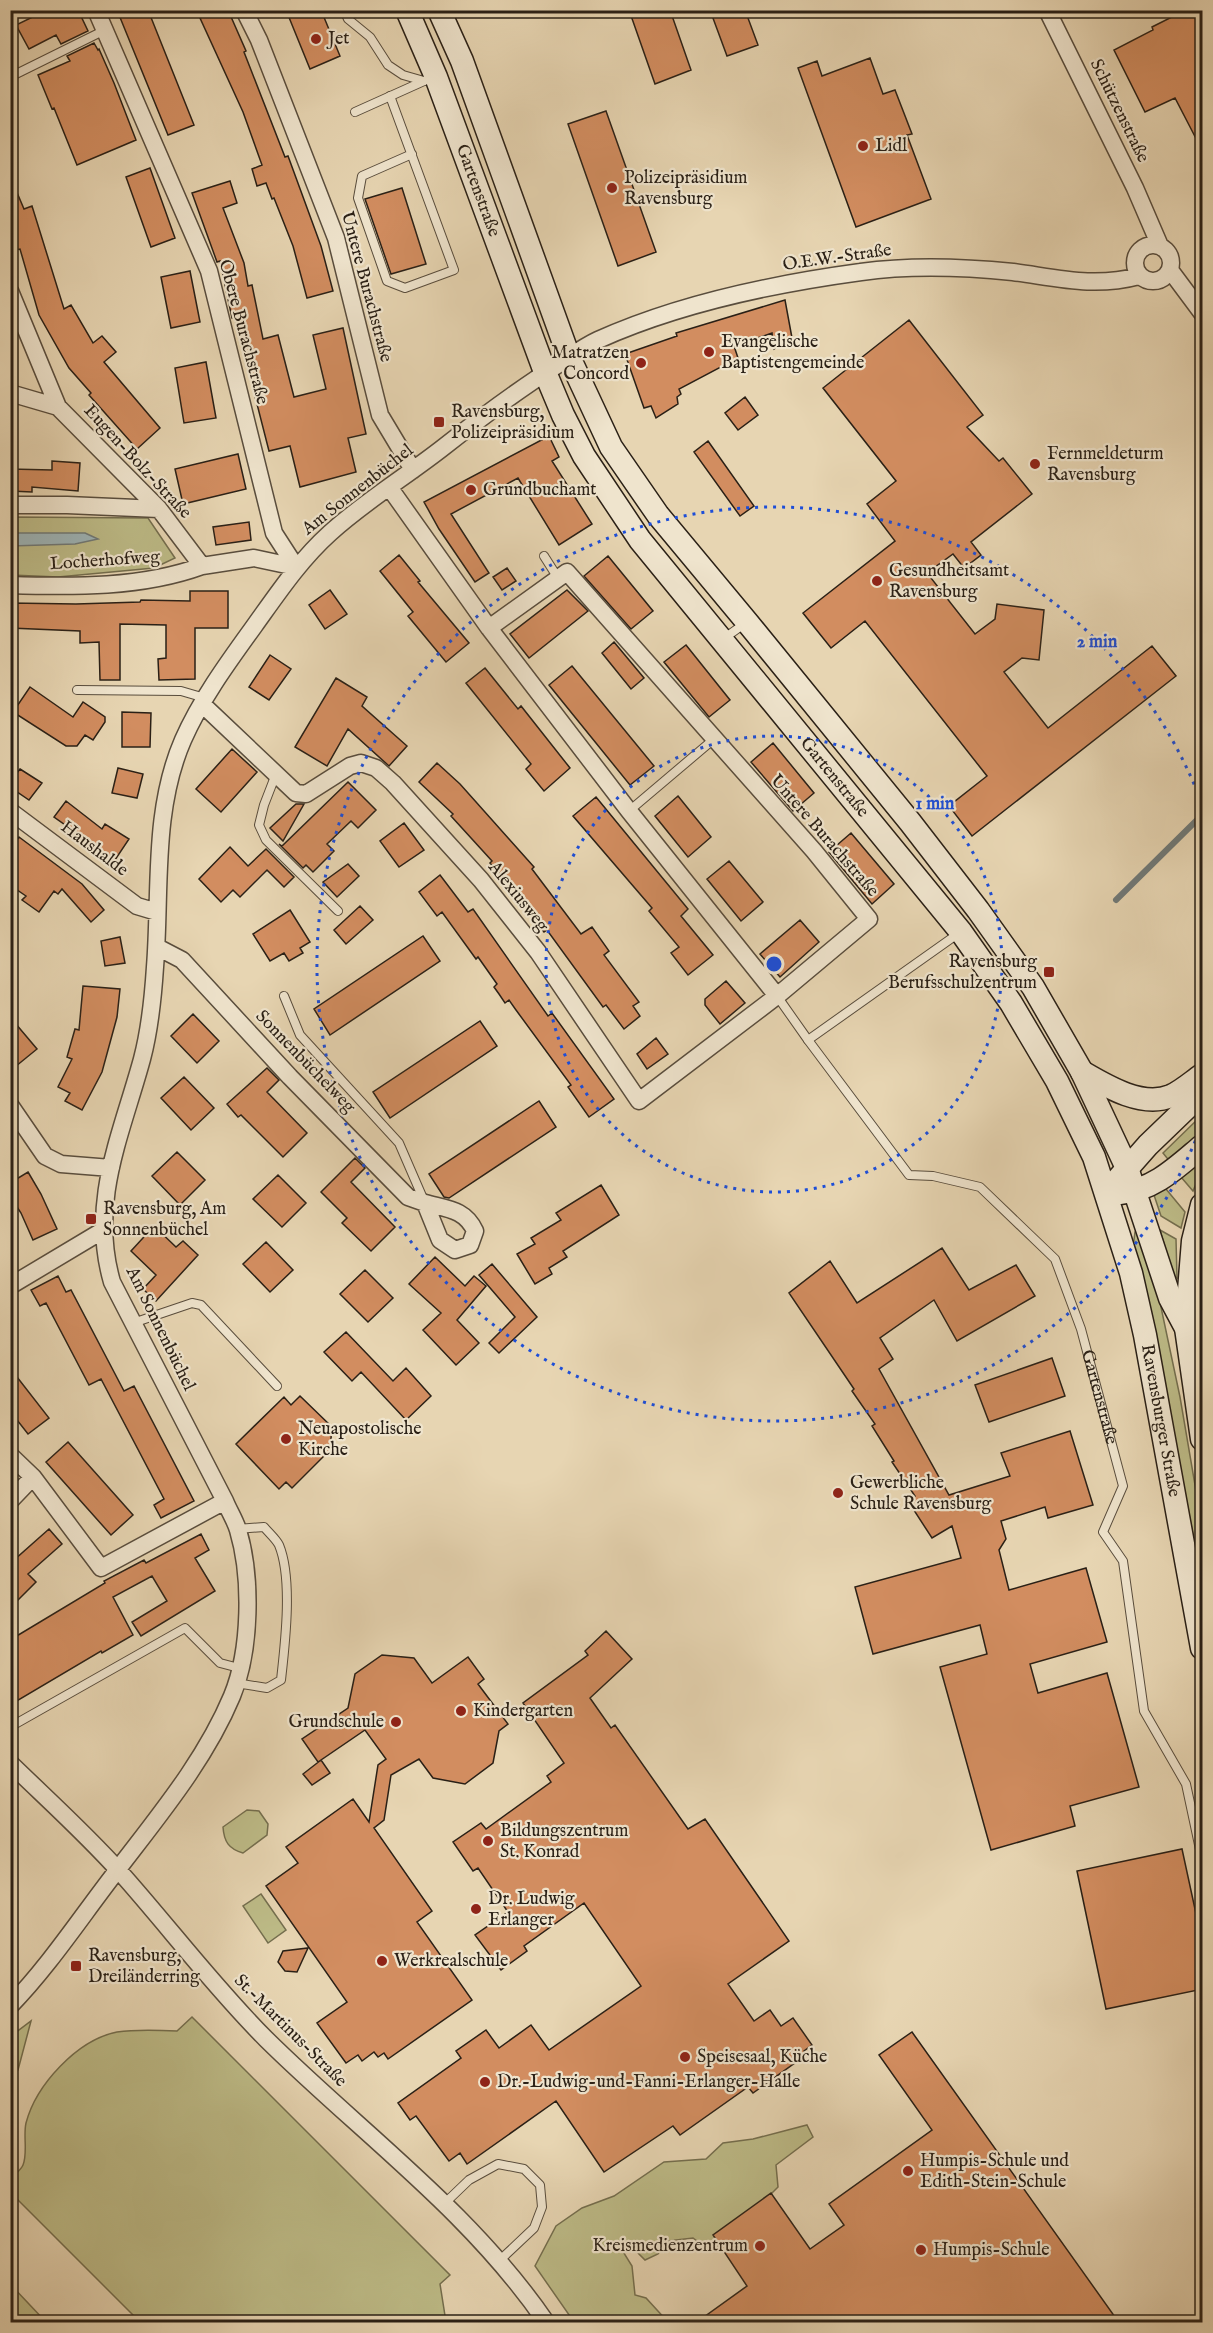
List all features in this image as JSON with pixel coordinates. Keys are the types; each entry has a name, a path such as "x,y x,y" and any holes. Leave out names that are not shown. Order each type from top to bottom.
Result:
{"main road":[{"name":"Gartenstraße","path":"407,10 430,79 545,372 584,456 640,540 961,932 1011,1003 1051,1071 1094,1156 1106,1194"},
{"name":"Gartenstraße","path":"439,10 462,61 569,357 618,457 658,515 910,822 978,910 1038,995 1092,1078"},
{"path":"1092,1078 1130,1095 1150,1099 1170,1096 1203,1075"},
{"name":"Ravensburger Straße","path":"1092,1078 1127,1168 1170,1298 1186,1328 1203,1439"},
{"path":"1106,1194 1127,1168 1203,1093"},
{"path":"1106,1194 1135,1192 1163,1179 1203,1146"},
{"name":"Ravensburger Straße","path":"1106,1194 1131,1273 1145,1335 1203,1648"},
{"path":"1186,1328 1193,1241 1203,1205"}],"street":[{"name":"Obere Burachstraße","path":"96,10 209,271 274,533 296,567"},
{"name":"Untere Burachstraße","path":"244,10 259,40 336,238 380,415 413,470"},
{"name":"Schützenstraße","path":"1047,10 1155,240"},
{"path":"1155,240 1168,252 1171,261 1167,274 1156,281 1147,281 1137,272 1134,258 1140,249 1155,240"},
{"name":"O.E.W.-Straße","path":"569,357 593,342 662,315 756,291 867,271 959,268 1013,272 1078,283 1123,281 1137,272"},
{"path":"1167,274 1181,286 1203,313"},
{"path":"10,291 58,407"},
{"path":"545,372 569,357"},
{"name":"Am Sonnenbüchel","path":"10,2006 150,1829 204,1750 232,1695 238,1676 246,1626 247,1592 243,1550 237,1529 225,1501 112,1282 104,1256 102,1231 104,1199 152,1013 163,818 170,778 183,741 204,701 296,567 331,532 520,388 545,372"},
{"name":"Eugen-Bolz-Straße","path":"10,393 58,407 159,509 202,566"},
{"path":"389,487 489,628 629,811 777,996"},
{"path":"10,506 67,505 159,509"},
{"path":"202,566 254,558 296,567"},
{"name":"Locherhofweg","path":"10,585 88,585 177,575 202,566"},
{"name":"Untere Burachstraße","path":"558,578 567,572 784,820 814,851 869,919 777,996"},
{"path":"489,628 558,578"},
{"name":"Alexiusweg","path":"204,701 296,793 306,794 350,766 361,763 376,768 393,783 481,880 538,952 639,1101 777,996"},
{"name":"Haushalde","path":"10,812 137,906 157,912"},
{"name":"Sonnenbüchelweg","path":"157,946 183,960 290,1077 408,1197 425,1203"},
{"path":"10,1106 45,1156 61,1164 111,1168"},
{"path":"10,1286 102,1231"},
{"path":"10,1455 33,1477 101,1568 225,1501"},
{"path":"10,1501 33,1477"},
{"name":"St.-Martinus-Straße","path":"10,1763 118,1870 263,2036 445,2203 499,2261 546,2322"}],"lane":[{"path":"344,10 348,19 370,37 388,65 403,75 430,79"},
{"path":"10,76 105,30"},
{"path":"355,112 430,79"},
{"path":"390,96 412,154 454,270 405,288 387,281 358,198 362,176 412,154"},
{"path":"544,556 558,578"},
{"path":"722,639 747,622"},
{"path":"77,690 181,691 204,701"},
{"path":"629,811 714,739"},
{"path":"276,774 259,825 266,840 338,910"},
{"path":"777,996 808,1040 961,932"},
{"name":"Sonnenbüchelweg","path":"284,996 300,1035 399,1143 425,1203"},
{"name":"Gartenstraße","path":"808,1040 909,1175 933,1176 980,1187 1055,1259 1081,1329 1123,1486 1103,1532 1123,1561 1144,1711 1186,1784 1203,1859"},
{"path":"133,1323 192,1303 201,1305 277,1386"},
{"path":"10,1727 185,1628 220,1663 238,1676 267,1688 281,1680 286,1628 286,1572 279,1544 264,1527 237,1529"},
{"path":"445,2203 469,2180 498,2164 524,2169 540,2185 542,2207 534,2228 499,2261"}],"shaded area":[{"path":"11,517 148,518 175,558 154,568 58,577 11,575"},
{"path":"1202,1115 1202,1132 1171,1163 1163,1153"},
{"path":"1202,1156 1202,1169 1193,1191 1181,1177"},
{"path":"1166,1189 1185,1212 1181,1228 1161,1216 1153,1192"},
{"path":"1138,1230 1158,1293 1180,1397 1202,1526 1202,1583 1155,1333 1133,1248 1135,1232"},
{"path":"1160,1230 1176,1239 1177,1278 1173,1276"},
{"path":"247,1810 259,1811 268,1824 267,1835 243,1853 228,1844 223,1827"},
{"path":"261,1894 286,1930 268,1943 243,1906"},
{"path":"192,2017 450,2275 440,2284 446,2322 140,2322 11,2193 11,2179 23,2165 25,2128 31,2109 60,2066 87,2044 102,2037 132,2030 177,2031"},
{"path":"31,2021 18,2070 11,2074 11,2036"},
{"path":"807,2125 813,2137 776,2165 778,2187 720,2245 710,2251 693,2238 668,2241 658,2254 645,2260 630,2245 622,2250 632,2266 635,2295 646,2298 668,2322 574,2322 535,2266 556,2226 582,2208 614,2196 664,2162 706,2159 723,2143 753,2139"},
{"path":"11,2285 46,2322 11,2322"}],"water":[{"path":"11,533 85,533 98,539 75,544 11,546"}],"building":[{"path":"47,10 78,10 88,31 61,44 56,35 29,49 16,25"},
{"path":"117,10 148,10 194,125 168,135"},
{"path":"216,10 228,10 246,51 244,52 285,157 288,156 321,246 333,291 307,298 293,246 274,198 272,199 266,183 257,186 252,169 262,165 243,112 200,18"},
{"name":"Jet","path":"286,10 321,10 340,56 310,69"},
{"path":"629,10 670,10 691,70 655,84"},
{"path":"710,10 745,10 758,45 727,56"},
{"path":"1173,10 1203,10 1203,152 1175,98 1145,112 1114,50 1176,15"},
{"path":"94,43 114,83 136,140 77,165 38,75 70,61 67,56"},
{"name":"Lidl","path":"870,58 883,94 895,90 912,134 907,135 931,199 856,227 798,68 817,61 822,76"},
{"name":"Polizeipräsidium Ravensburg","path":"606,111 656,252 618,266 568,124"},
{"path":"150,168 175,238 151,247 126,177"},
{"path":"10,176 24,209 32,206 64,309 71,305 93,343 102,336 116,352 104,362 160,428 137,449 89,395 91,393 69,368 39,315 20,249 15,250 10,234"},
{"path":"230,181 237,203 223,208 244,263 248,286 252,285 263,339 278,335 294,397 326,389 313,335 343,328 366,434 348,438 356,472 300,487 290,446 269,451 235,318 232,318 220,261 217,262 192,193"},
{"path":"402,188 426,264 391,274 365,199"},
{"path":"190,271 200,322 171,328 161,277"},
{"path":"785,300 792,338 774,349 772,333 734,346 738,358 679,389 681,394 677,397 678,404 656,418 651,406 644,408 625,354 677,336 676,333"},
{"path":"909,320 983,415 967,427 999,461 1003,458 1032,494 971,542 981,555 964,568 953,554 927,573 975,634 995,619 997,604 1044,610 1039,660 1022,658 1004,672 1048,728 1152,646 1176,676 972,836 949,806 987,776 865,621 831,648 803,613 895,541 867,504 896,481 823,388"},
{"path":"206,362 216,418 184,423 175,368"},
{"path":"745,397 758,415 738,430 725,413"},
{"name":"Grundbuchamt","path":"549,436 559,457 552,461 592,524 559,545 518,478 451,514 489,573 475,582 439,529 424,502"},
{"path":"708,441 754,506 740,516 694,452"},
{"path":"238,454 246,489 183,504 175,469"},
{"path":"52,461 80,463 78,491 32,487 32,492 10,491 10,469 52,470"},
{"path":"249,522 251,540 216,545 213,527"},
{"path":"399,555 420,581 418,582 469,643 446,662 408,616 413,612 380,571"},
{"path":"608,556 653,611 631,629 584,576"},
{"path":"507,568 516,581 502,590 493,577"},
{"path":"330,590 347,614 325,629 309,605"},
{"path":"567,590 588,611 529,658 510,634"},
{"path":"190,591 228,591 228,628 195,628 195,679 159,680 158,659 166,658 166,625 120,624 120,680 100,680 99,642 80,643 80,631 10,628 10,603 190,601"},
{"path":"614,642 644,678 631,689 602,653"},
{"path":"686,645 730,700 709,717 664,662"},
{"path":"270,655 291,669 269,700 249,687"},
{"path":"572,666 654,766 630,785 549,685"},
{"path":"485,668 518,709 521,706 570,768 544,791 526,769 531,764 466,683"},
{"path":"336,678 367,697 362,706 407,746 389,766 348,729 327,766 295,747"},
{"path":"30,687 73,717 83,702 105,717 105,722 93,740 85,735 77,746 66,746 13,712"},
{"path":"122,712 151,713 150,747 122,747"},
{"path":"773,743 814,793 793,811 751,762"},
{"path":"232,749 257,772 221,812 196,789"},
{"path":"437,763 460,784 534,867 532,869 581,934 592,927 609,951 604,955 639,1002 633,1006 640,1016 624,1029 606,1005 603,1007 547,930 544,932 523,904 525,902 490,863 492,861 451,816 453,814 419,782"},
{"path":"118,768 143,774 137,798 112,793"},
{"path":"20,769 42,783 29,800 10,787 10,782"},
{"path":"348,782 376,810 358,828 351,821 327,844 334,851 313,872 306,865 303,868 279,844 282,846"},
{"path":"678,796 711,837 688,857 655,816"},
{"path":"596,797 688,909 681,916 713,955 688,975 671,953 679,947 649,911 652,908 573,816"},
{"path":"66,801 102,829 105,824 129,839 115,860 54,817"},
{"path":"296,804 304,804 283,841 270,828"},
{"path":"404,823 424,850 399,867 380,841"},
{"path":"851,833 894,884 872,904 829,852"},
{"path":"19,837 82,884 104,910 91,922 62,889 58,894 54,891 39,912 22,900 26,896 10,885 10,849"},
{"path":"230,847 248,866 266,849 294,877 284,887 267,870 240,897 233,890 221,902 199,879"},
{"path":"729,861 763,902 741,921 707,879"},
{"path":"348,864 359,876 337,897 323,882"},
{"path":"440,875 468,912 473,909 548,1016 552,1013 614,1099 589,1117 568,1087 571,1085 509,1000 505,1003 494,987 497,984 478,957 476,959 442,912 437,916 419,892"},
{"path":"360,906 373,920 346,944 334,930"},
{"path":"290,910 310,942 300,948 303,953 289,961 284,953 270,961 253,934"},
{"path":"800,920 819,942 780,977 760,954"},
{"path":"423,936 440,961 330,1035 314,1009"},
{"path":"120,937 125,963 105,966 101,941"},
{"path":"726,981 745,1003 720,1024 705,1005 705,999"},
{"path":"83,986 120,989 117,1017 102,1072 82,1110 65,1101 70,1093 58,1087 72,1059 67,1057 75,1029 79,1030"},
{"path":"193,1014 219,1041 197,1063 171,1036"},
{"path":"10,1017 37,1049 10,1071"},
{"path":"480,1021 497,1046 390,1118 373,1092"},
{"path":"656,1038 668,1054 647,1069 637,1054"},
{"path":"267,1068 279,1080 267,1092 307,1133 283,1157 241,1115 238,1117 227,1104"},
{"path":"184,1077 214,1108 191,1130 161,1098"},
{"path":"539,1101 556,1127 449,1198 444,1197 429,1174"},
{"path":"177,1152 205,1180 180,1205 152,1176"},
{"path":"355,1158 365,1168 351,1182 395,1227 371,1251 342,1223 347,1218 321,1192"},
{"path":"28,1172 57,1229 33,1240 21,1213 10,1196 10,1183"},
{"path":"278,1175 306,1203 282,1227 253,1199"},
{"path":"601,1185 619,1215 563,1251 567,1257 549,1268 552,1274 535,1284 517,1254 535,1244 531,1238 561,1220 556,1213"},
{"path":"154,1226 176,1247 183,1241 198,1255 156,1301 143,1289 156,1275 131,1251"},
{"path":"266,1242 293,1270 270,1292 243,1264"},
{"path":"942,1248 969,1290 1016,1265 1035,1296 957,1341 934,1300 880,1338 893,1359 879,1369 949,1495 1010,1476 1001,1453 1070,1431 1093,1505 1048,1518 1045,1507 1001,1521 1006,1539 999,1550 1009,1590 1086,1568 1107,1642 1030,1664 1038,1693 1107,1673 1139,1787 1070,1806 1075,1826 991,1850 940,1667 987,1654 980,1625 873,1654 855,1587 961,1558 952,1526 932,1538 908,1501 915,1496 892,1462 894,1461 872,1426 875,1424 789,1293 830,1261 857,1303"},
{"path":"435,1257 465,1286 474,1276 486,1286 457,1320 479,1343 456,1365 423,1330 441,1313 409,1284"},
{"path":"492,1264 537,1317 499,1353 489,1343 515,1317 479,1275"},
{"path":"365,1270 393,1298 368,1322 340,1294"},
{"path":"58,1276 66,1292 71,1290 124,1391 134,1386 194,1501 161,1518 154,1505 164,1499 101,1379 89,1385 46,1303 40,1306 31,1290"},
{"path":"346,1332 393,1381 406,1368 431,1396 406,1420 361,1372 352,1381 324,1352"},
{"path":"1052,1358 1065,1396 989,1422 975,1385"},
{"path":"10,1368 49,1418 28,1434 10,1411"},
{"name":"Neuapostolische Kirche","path":"300,1396 332,1427 330,1450 292,1488 286,1482 279,1489 236,1444 284,1397 291,1405"},
{"path":"68,1442 133,1515 111,1535 46,1462"},
{"path":"49,1529 62,1544 28,1574 36,1582 10,1608 10,1557 14,1560"},
{"path":"201,1534 209,1550 195,1558 215,1591 141,1636 132,1622 167,1601 152,1576 113,1597 133,1635 102,1653 101,1651 10,1705 10,1640 105,1583 104,1581 144,1560 146,1563"},
{"path":"606,1631 632,1659 590,1698 611,1728 615,1725 688,1829 705,1819 789,1941 728,1984 754,2021 770,2010 781,2026 793,2018 812,2045 804,2051 806,2055 753,2093 748,2087 680,2135 673,2126 604,2172 556,2101 467,2164 460,2153 449,2161 416,2116 410,2120 398,2103 461,2058 456,2051 486,2030 499,2048 531,2025 549,2050 641,1986 584,1903 524,1946 527,1951 501,1970 475,1935 508,1912 478,1868 473,1871 453,1842 481,1823 486,1829 551,1782 547,1776 564,1763 523,1703 588,1655 585,1651"},
{"path":"382,1655 414,1658 432,1683 468,1657 484,1679 478,1684 508,1724 499,1731 493,1763 465,1784 433,1778 419,1759 391,1775 384,1820 374,1828 432,1911 417,1922 472,2000 388,2059 384,2053 378,2057 374,2052 362,2061 358,2055 346,2063 317,2023 347,2002 266,1886 298,1863 286,1847 353,1799 369,1822 378,1765 386,1759 365,1730 318,1762 302,1739 348,1708 355,1674"},
{"path":"321,1760 330,1773 312,1785 303,1774"},
{"path":"1182,1849 1203,1946 1203,1989 1106,2009 1077,1871"},
{"path":"308,1948 297,1972 285,1971 278,1962 283,1951"},
{"name":"Humpis-Schule und Edith-Stein-Schule","path":"912,2032 1115,2317 1107,2322 697,2322 747,2286 713,2235 771,2193 810,2249 844,2225 829,2204 932,2130 879,2055"}],"waterway":[{"path":"1116,900 1202,815"}],"place":[{"name":"Jet","path":"316,39"},
{"name":"Lidl","path":"863,146"},
{"name":"Polizeipräsidium Ravensburg","path":"612,188"},
{"name":"Evangelische Baptistengemeinde","path":"709,352"},
{"name":"Matratzen Concord","path":"641,363"},
{"name":"Ravensburg, Polizeipräsidium","path":"439,422"},
{"name":"Fernmeldeturm Ravensburg","path":"1035,464"},
{"name":"Grundbuchamt","path":"471,490"},
{"name":"Gesundheitsamt Ravensburg","path":"877,581"},
{"name":"Ravensburg Berufsschulzentrum","path":"1049,972"},
{"name":"Ravensburg, Am Sonnenbüchel","path":"91,1219"},
{"name":"Neuapostolische Kirche","path":"286,1439"},
{"name":"Gewerbliche Schule Ravensburg","path":"838,1493"},
{"name":"Kindergarten","path":"461,1711"},
{"name":"Grundschule","path":"396,1722"},
{"name":"Bildungszentrum St. Konrad","path":"488,1841"},
{"name":"Dr. Ludwig Erlanger","path":"476,1909"},
{"name":"Werkrealschule","path":"382,1961"},
{"name":"Ravensburg, Dreiländerring","path":"76,1966"},
{"name":"Speisesaal, Küche","path":"685,2057"},
{"name":"Dr.-Ludwig-und-Fanni-Erlanger-Halle","path":"485,2082"},
{"name":"Humpis-Schule und Edith-Stein-Schule","path":"908,2171"},
{"name":"Kreismedienzentrum","path":"760,2246"},
{"name":"Humpis-Schule","path":"921,2250"}]}
